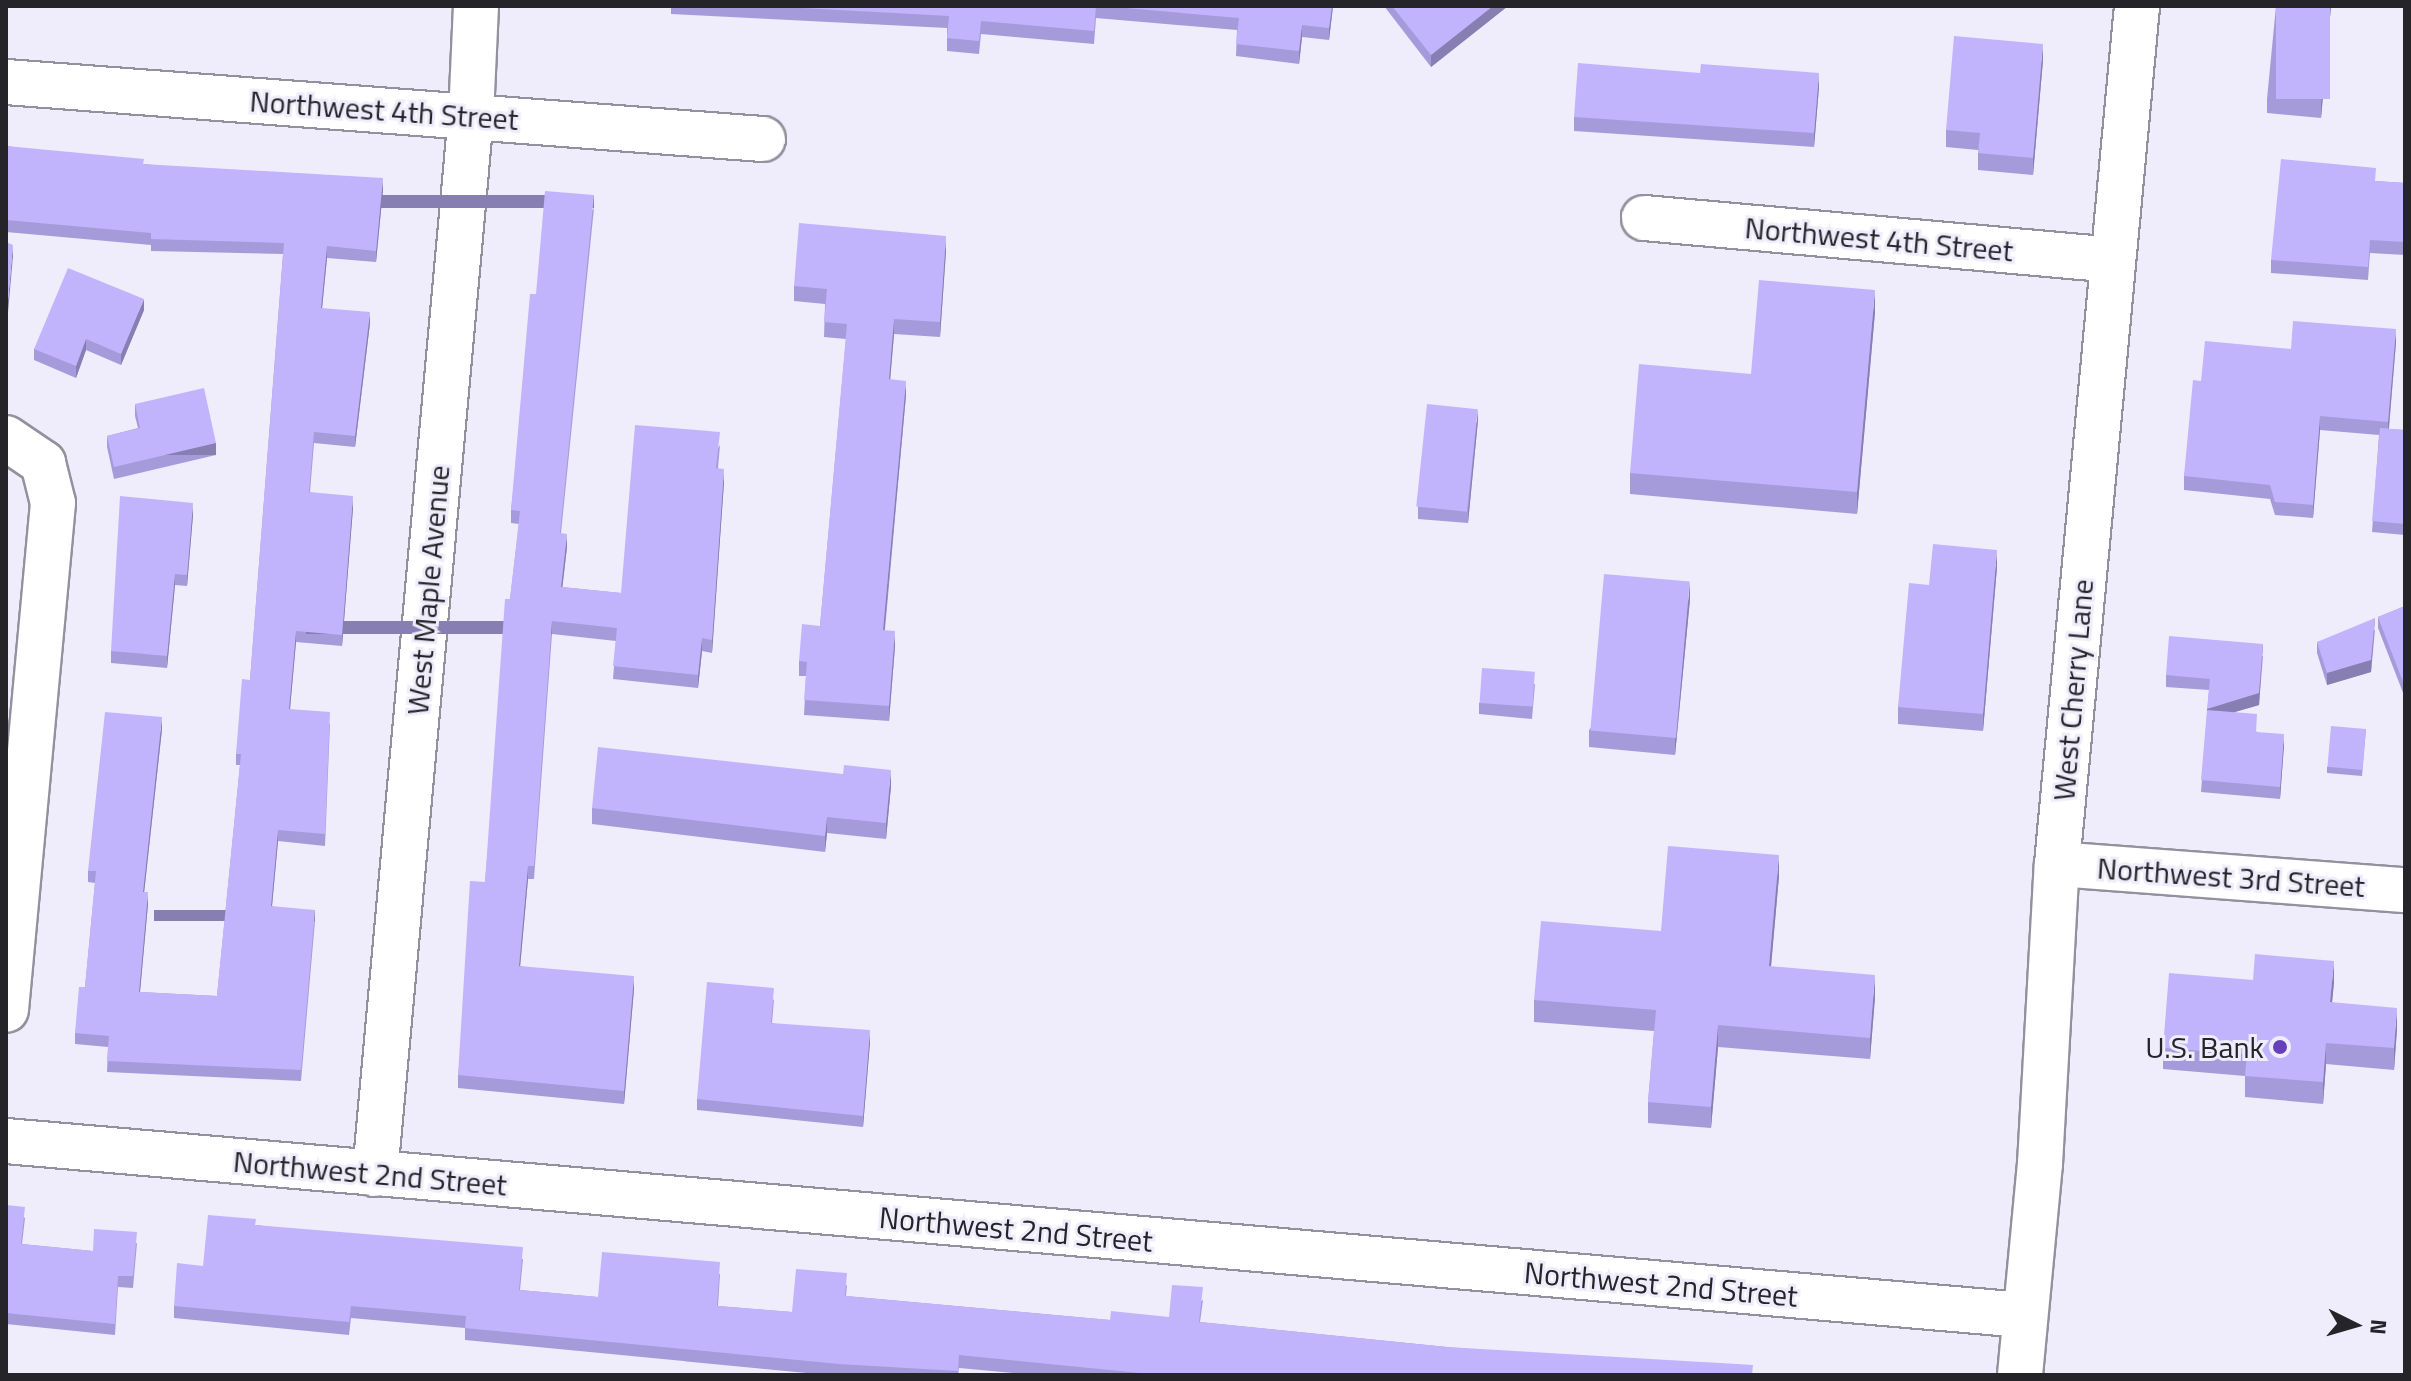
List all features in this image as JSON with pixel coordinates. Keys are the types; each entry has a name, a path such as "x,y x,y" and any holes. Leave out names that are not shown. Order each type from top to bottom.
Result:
{"street":[{"name":"West Maple Avenue","path":"375,1174 471,116 476,6"},
{"name":"West Cherry Lane","path":"2020,1375 2057,864 2137,6"},
{"name":"Northwest 4th Street","path":"6,82 763,139"},
{"name":"Northwest 4th Street","path":"1644,218 2113,260"},
{"path":"6,438 43,463 53,503 6,1010"},
{"name":"Northwest 3rd Street","path":"2057,864 2405,890"},
{"name":"Northwest 2nd Street","path":"6,1141 2025,1315"}],"building":[{"path":"766,6 1096,6 1094,31 981,21 979,41 947,38 949,16"},
{"path":"1103,6 1332,6 1329,28 1302,25 1299,51 1236,44 1239,18"},
{"path":"1392,6 1493,6 1431,55"},
{"path":"2276,6 2330,6 2330,99 2276,99"},
{"path":"1954,36 2043,44 2033,158 1978,153 1980,133 1946,130"},
{"path":"1578,63 1700,73 1701,64 1819,73 1814,133 1574,117"},
{"path":"6,146 144,159 143,164 383,178 376,251 327,246 321,308 370,312 355,436 314,432 309,492 353,496 342,635 296,631 289,709 330,712 325,834 278,830 271,906 315,910 301,1070 107,1061 109,1036 75,1033 79,987 85,987 96,871 88,871 105,712 162,717 143,892 148,892 139,992 217,996 241,754 236,754 242,679 250,680 284,243 151,239 151,233 6,220"},
{"path":"2281,159 2376,168 2375,181 2405,183 2405,242 2370,240 2368,267 2271,260"},
{"path":"545,191 594,195 560,533 567,534 561,587 621,593 635,425 720,432 716,468 724,469 712,640 702,638 698,675 613,666 617,628 552,621 534,866 528,866 519,966 634,976 624,1091 458,1075 470,881 485,882 505,599 510,599 520,511 511,510 530,294 536,294"},
{"path":"799,223 946,236 940,322 894,319 889,379 906,381 883,630 895,631 889,706 804,700 807,662 799,661 802,624 820,626 847,324 824,322 827,289 794,286"},
{"path":"6,242 13,245 6,323"},
{"path":"68,268 144,299 121,354 86,339 76,366 34,349"},
{"path":"1759,280 1875,290 1857,492 1630,473 1639,364 1751,374"},
{"path":"2293,321 2396,329 2388,422 2320,416 2313,505 2275,502 2270,485 2184,476 2193,380 2201,381 2205,341 2291,349"},
{"path":"204,388 216,443 114,467 107,436 140,428 135,404"},
{"path":"1427,404 1478,409 1467,512 1416,506"},
{"path":"2380,428 2405,430 2405,524 2372,521"},
{"path":"120,496 193,503 187,575 175,574 167,656 111,651"},
{"path":"1933,544 1997,550 1983,714 1898,707 1909,583 1929,585"},
{"path":"1604,574 1690,581 1676,738 1590,730"},
{"path":"2405,606 2405,687 2378,617"},
{"path":"2375,618 2371,660 2327,673 2317,642"},
{"path":"2169,636 2263,644 2259,693 2207,709 2210,679 2166,675"},
{"path":"1482,668 1535,672 1532,707 1480,703"},
{"path":"2207,710 2257,714 2256,732 2284,734 2280,787 2201,780"},
{"path":"2331,726 2366,729 2362,770 2327,767"},
{"path":"598,747 843,774 844,765 891,770 886,823 827,817 825,836 592,808"},
{"path":"1668,846 1779,855 1769,966 1875,975 1870,1038 1718,1025 1711,1107 1648,1102 1656,1010 1534,1000 1541,921 1661,931"},
{"name":"U.S. Bank","path":"2255,954 2334,961 2330,1002 2397,1008 2394,1048 2326,1043 2323,1082 2245,1076 2247,1054 2163,1048 2169,973 2253,980"},
{"path":"707,982 774,988 771,1023 870,1030 863,1116 697,1099"},
{"path":"6,1205 25,1207 21,1244 93,1251 94,1229 137,1232 133,1276 118,1276 115,1324 6,1313"},
{"path":"208,1215 256,1219 255,1225 523,1247 519,1290 598,1297 602,1252 720,1262 717,1306 792,1312 796,1269 847,1273 845,1296 1110,1320 1111,1311 1169,1317 1172,1285 1203,1287 1199,1322 1447,1347 1753,1365 1752,1375 1160,1375 959,1355 958,1371 839,1364 465,1328 466,1316 351,1306 349,1322 174,1306 177,1263 203,1266"}],"place":[{"name":"U.S. Bank","path":"2280,1047"}]}
